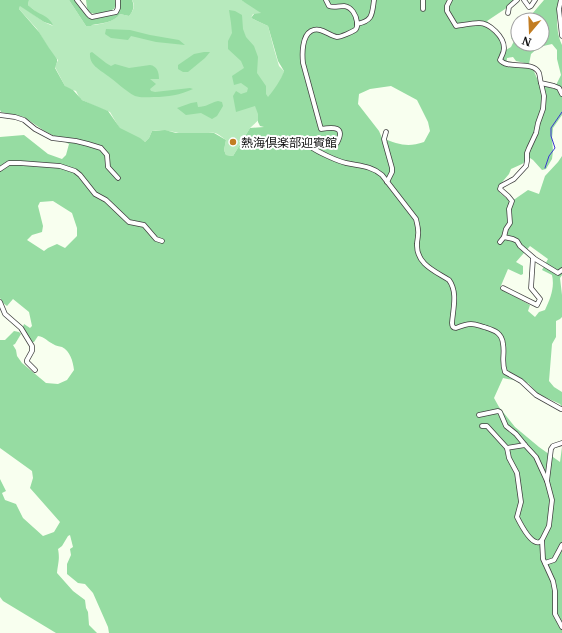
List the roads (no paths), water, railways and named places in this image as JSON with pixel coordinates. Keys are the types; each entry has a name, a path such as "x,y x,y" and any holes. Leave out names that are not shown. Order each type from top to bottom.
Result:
{"street":[{"path":"77,0 92,17 116,12 118,8 118,0"},
{"path":"326,0 328,6 344,6 353,11 356,16 357,24 356,30 340,36 336,37 320,30 315,30 308,34 305,38 302,56 303,63 321,129 335,128 340,133 338,142 334,145 314,144 311,147 346,163 372,168 382,175 416,219 418,227 416,244 421,260 425,265 452,283 455,290 452,326 456,328 474,324 496,331 499,334 504,346 502,362 505,372 521,381 536,395 562,409"},
{"path":"357,24 366,22 370,19 374,0"},
{"path":"423,0 423,9"},
{"path":"450,0 446,6 447,11 456,26 479,23 488,26 502,39 504,48 500,60 502,63 514,66 524,65 536,70 539,73 544,96 543,109 536,133 527,153 526,166 514,179 500,187 500,189 512,201 509,209 510,223 506,229 504,238 500,242"},
{"path":"508,13 509,7 517,0"},
{"path":"524,0 529,7 535,0"},
{"path":"560,0 559,9 562,36"},
{"path":"541,83 558,88 562,94"},
{"path":"0,115 21,119 35,129 52,138 76,140 101,148 107,155 108,167 118,178"},
{"path":"386,132 384,143 392,172 386,182"},
{"path":"0,169 9,163 20,163 60,166 75,171 96,194 106,200 126,220 144,225 156,239 162,241"},
{"path":"504,238 517,241 520,246 533,258 548,268 558,273 562,270"},
{"path":"503,288 537,305 540,298 531,288 533,258"},
{"path":"0,302 5,314 20,328 32,346 32,351 27,362 35,370"},
{"path":"479,415 498,411 500,412 506,426 516,434 536,457 547,481 552,500 549,526 542,540 543,559 553,581 555,591 555,614 562,627"},
{"path":"482,426 487,426 507,448 509,458 517,473 521,502 517,517 533,540 536,542 542,540"},
{"path":"547,481 551,449 553,446 562,442"},
{"path":"507,448 525,445"},
{"path":"545,563 554,560 562,545"}],"waterway":[{"path":"545,168 549,156 555,148 551,136 551,128 562,112"}],"place":[{"name":"熱海倶楽部迎賓館","path":"233,142"}]}
